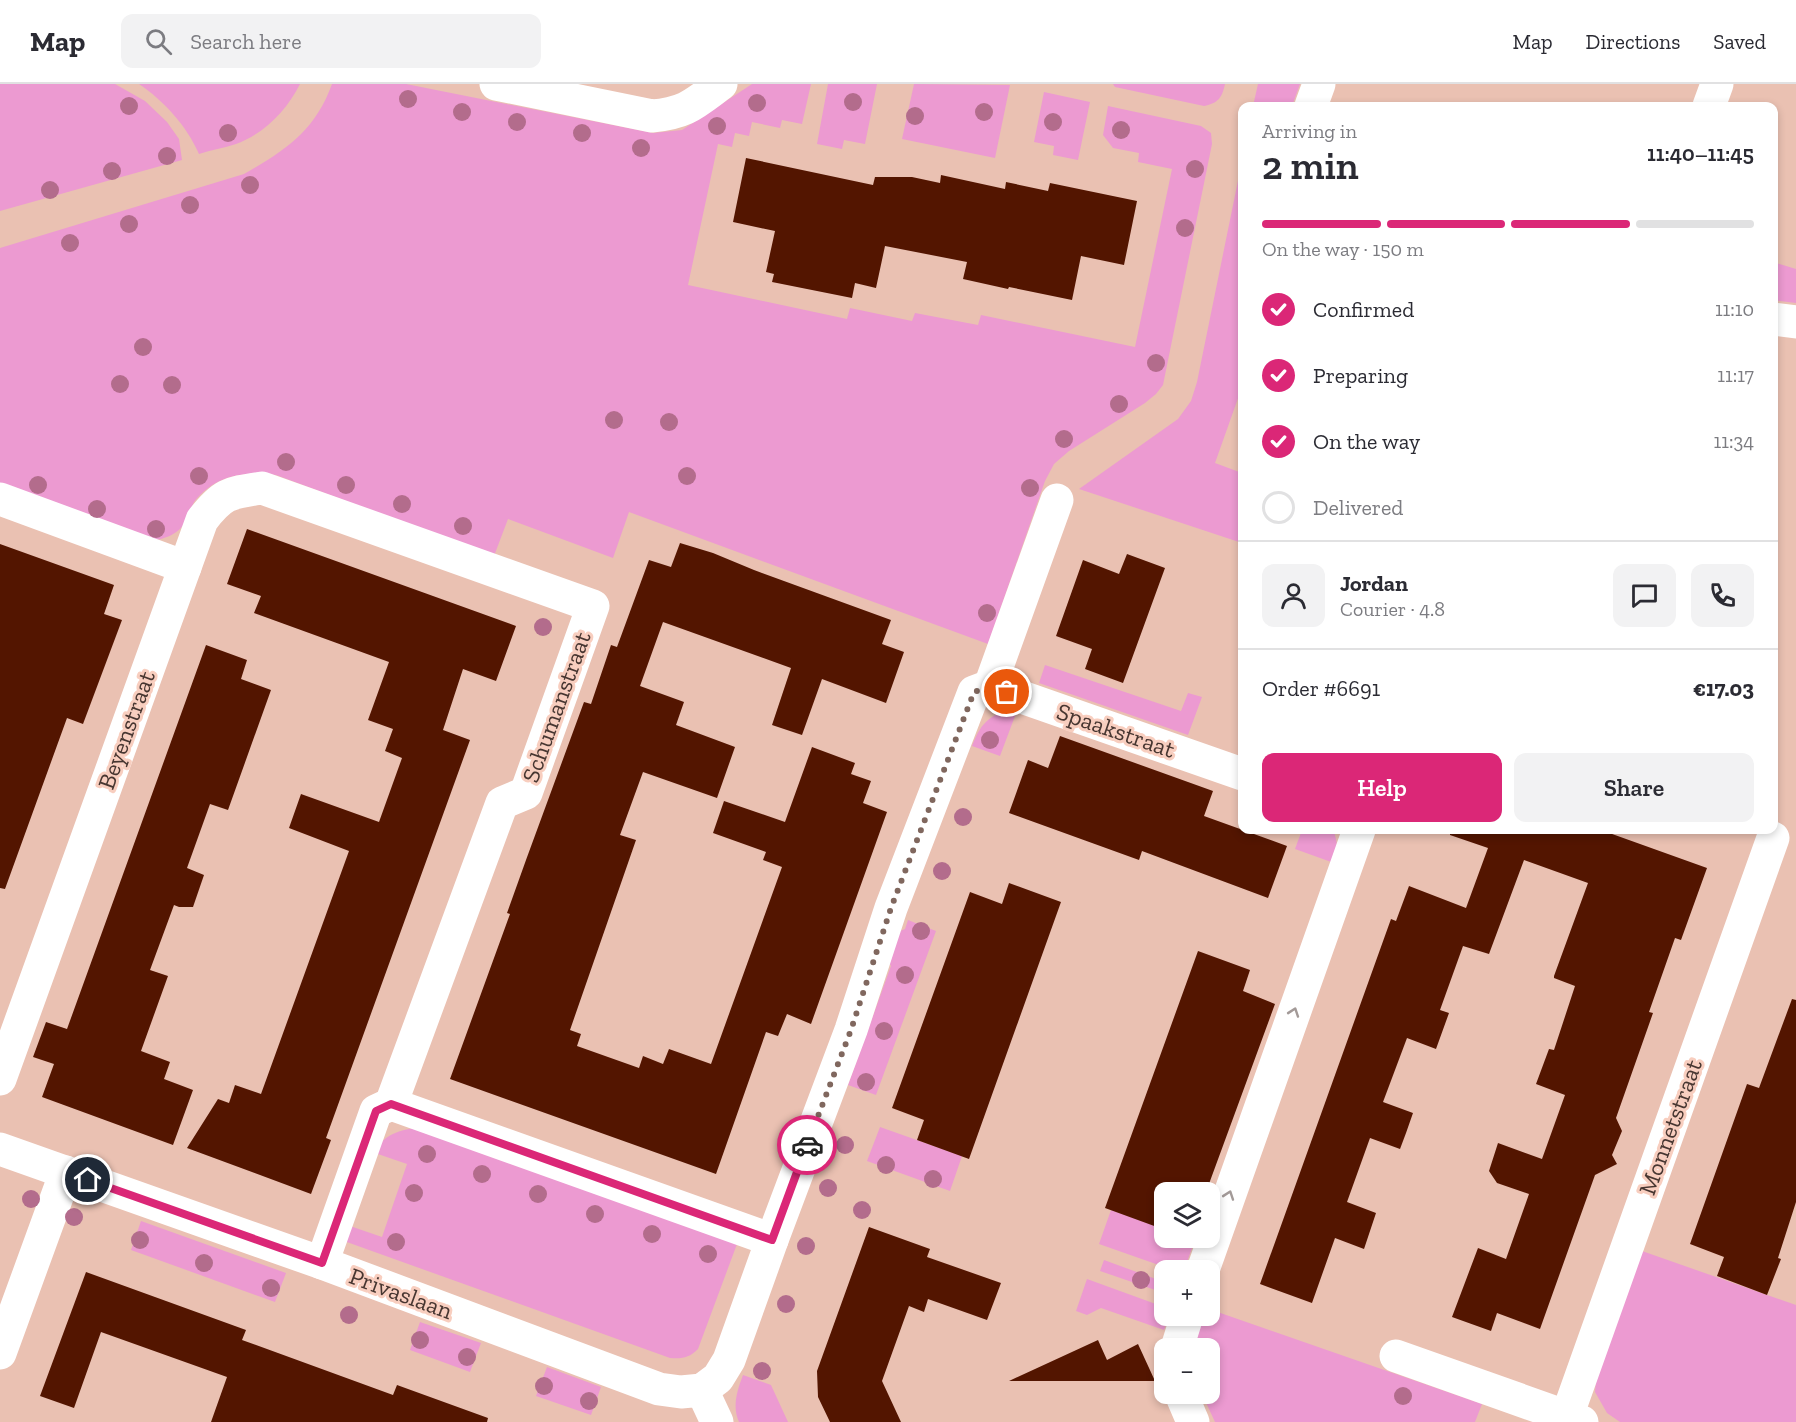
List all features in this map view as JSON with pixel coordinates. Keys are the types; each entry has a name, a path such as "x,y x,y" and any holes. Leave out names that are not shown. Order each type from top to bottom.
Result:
{"street":[{"path":"496,84 652,116 673,114 690,107 721,84"},
{"path":"1312,102 1318,84"},
{"path":"1710,102 1717,84"},
{"path":"1778,320 1796,322"},
{"name":"Schumanstraat","path":"185,567 202,520 215,504 232,492 262,488 592,606 526,793 502,803 391,1104 376,1111 322,1263"},
{"path":"0,500 185,567"},
{"path":"717,1422 702,1390 718,1378 729,1360 851,1030 891,908 974,692 990,686 1057,500"},
{"name":"Beyenstraat","path":"0,1079 185,567"},
{"name":"Spaakstraat","path":"990,686 1238,773"},
{"path":"1207,1260 1358,834"},
{"name":"Monnetstraat","path":"1396,1356 1575,1419 1772,838"},
{"path":"391,1104 772,1240"},
{"name":"Privaslaan","path":"0,1149 322,1263 659,1389 681,1392 702,1390"},
{"path":"0,1353 66,1172"},
{"path":"1185,1404 1193,1422"}],"shaded area":[{"path":"0,84 115,84 145,101 167,122 179,139 182,160 0,211"},
{"path":"139,84 300,84 295,94 274,120 256,134 236,144 199,154 174,115"},
{"path":"332,84 406,84 653,133 682,130 752,84 811,84 802,124 782,120 780,128 752,122 749,136 735,133 732,147 718,144 688,285 847,319 850,308 912,321 915,313 978,325 981,315 1135,347 1172,169 1138,162 1139,153 1113,148 1103,135 1108,106 1201,126 1211,133 1212,144 1163,385 1145,403 1069,451 1054,464 1045,481 988,644 629,512 613,558 508,519 494,556 276,475 242,475 221,480 194,502 180,529 168,537 157,540 0,485 0,248 244,174 286,147 308,127 317,115"},
{"path":"828,84 877,84 865,144 844,140 842,149 817,144"},
{"path":"914,84 1010,85 995,158 902,139"},
{"path":"1113,84 1225,84 1219,99 1204,106 1115,87"},
{"path":"1258,84 1300,84 1293,102 1254,102"},
{"path":"1044,92 1090,102 1078,160 1053,155 1054,146 1034,142"},
{"path":"1238,181 1238,398 1215,463 1238,472 1238,542 1079,489 1178,419 1191,401 1197,382"},
{"path":"1778,264 1796,269 1796,303 1778,301"},
{"path":"1045,665 1181,711 1188,693 1202,697 1188,735 1039,683"},
{"path":"1018,708 1000,756 972,746 984,724 994,716"},
{"path":"1301,834 1334,834 1336,839 1334,863 1295,849"},
{"path":"908,920 936,931 876,1095 848,1085 891,966 881,947 884,938 905,929"},
{"path":"419,1127 737,1244 698,1349 685,1357 670,1358 344,1241 350,1226 382,1237 407,1164 375,1153 387,1137"},
{"path":"880,1127 962,1156 950,1191 867,1161"},
{"path":"1111,1210 1154,1225 1154,1248 1192,1248 1188,1260 1154,1260 1154,1263 1099,1244"},
{"path":"141,1221 286,1273 275,1302 131,1250"},
{"path":"1642,1251 1796,1305 1796,1422 1620,1422 1607,1413 1595,1392 1597,1367"},
{"path":"1104,1260 1154,1278 1154,1290 1100,1271"},
{"path":"1087,1279 1154,1303 1154,1326 1165,1326 1164,1330 1101,1308 1087,1315 1076,1311"},
{"path":"1220,1313 1482,1404 1475,1422 1215,1422 1207,1404 1220,1404 1220,1338 1194,1338 1199,1326 1220,1326"},
{"path":"420,1322 481,1343 470,1372 410,1350"},
{"path":"547,1367 601,1387 591,1415 536,1396"},
{"path":"743,1375 771,1385 788,1422 739,1422 736,1404"}],"building":[{"path":"746,158 873,185 875,177 912,177 940,183 941,175 1005,189 1006,182 1048,191 1050,183 1137,201 1124,265 1081,256 1072,300 963,279 967,262 885,246 876,288 855,283 852,298 772,282 774,274 766,272 775,231 733,222"},
{"path":"247,529 516,626 496,681 463,669 443,730 470,740 326,1138 331,1140 311,1194 187,1148 218,1099 229,1103 235,1085 261,1094 349,851 289,828 301,794 379,822 402,758 385,751 393,729 368,720 389,662 254,613 261,596 227,584"},
{"path":"680,543 713,553 891,620 882,644 904,652 886,703 822,679 802,735 772,725 791,668 663,622 640,686 684,702 676,725 735,747 717,798 643,772 620,835 636,840 570,1030 581,1034 577,1046 639,1068 643,1056 663,1064 669,1049 711,1064 782,867 763,860 766,852 713,833 724,801 785,822 812,747 855,763 851,774 871,781 863,803 887,812 811,1024 787,1014 778,1036 766,1032 716,1174 450,1079 510,914 507,913 584,702 591,704 611,645 617,647 649,560 671,567"},
{"path":"0,544 114,585 104,614 122,620 83,724 67,718 5,889 0,888"},
{"path":"1127,554 1165,568 1123,683 1085,669 1092,649 1056,636 1083,560 1119,574"},
{"path":"206,645 247,660 241,679 271,690 228,810 210,804 187,868 204,875 193,907 174,905 150,970 168,976 141,1051 170,1062 164,1079 193,1090 173,1145 42,1097 54,1064 33,1057 46,1022 67,1029"},
{"path":"1060,736 1213,791 1204,816 1238,828 1238,834 1254,834 1287,846 1268,898 1142,851 1139,860 1009,813 1028,760 1048,768"},
{"path":"1612,834 1707,868 1681,940 1675,938 1649,1012 1653,1013 1616,1118 1622,1131 1612,1155 1617,1164 1595,1175 1540,1329 1497,1313 1491,1331 1452,1317 1478,1248 1506,1259 1529,1194 1497,1183 1489,1171 1498,1143 1542,1159 1565,1095 1536,1084 1549,1049 1554,1050 1575,986 1554,978 1554,976 1588,883 1524,860 1489,954 1463,946 1440,1010 1449,1013 1436,1049 1407,1038 1383,1102 1413,1113 1406,1133 1400,1149 1370,1138 1347,1202 1376,1213 1364,1249 1335,1238 1312,1303 1260,1284 1391,919 1396,921 1409,886 1466,908 1488,848 1450,835"},
{"path":"1009,883 1061,902 969,1159 917,1140 924,1120 892,1108 970,892 1002,904"},
{"path":"1198,951 1250,970 1243,991 1275,1004 1210,1182 1154,1182 1154,1226 1105,1208"},
{"path":"1792,999 1796,1000 1796,1202 1778,1258 1781,1259 1767,1295 1717,1276 1724,1257 1690,1244 1747,1084 1759,1088"},
{"path":"869,1227 930,1249 927,1257 1001,1283 987,1320 928,1299 924,1312 909,1306 882,1381 901,1422 830,1422 818,1397 817,1371"},
{"path":"86,1272 246,1330 242,1340 393,1395 397,1385 488,1418 487,1422 211,1422 227,1377 101,1332 74,1408 40,1396"},
{"path":"1098,1340 1107,1360 1138,1344 1154,1379 1154,1381 1009,1381"}],"way so far":[{"path":"807,1145 851,1030 891,908 974,692 990,686 1007,692"}],"route":[{"path":"88,1180 322,1263 376,1111 391,1104 772,1240 807,1145"}]}
